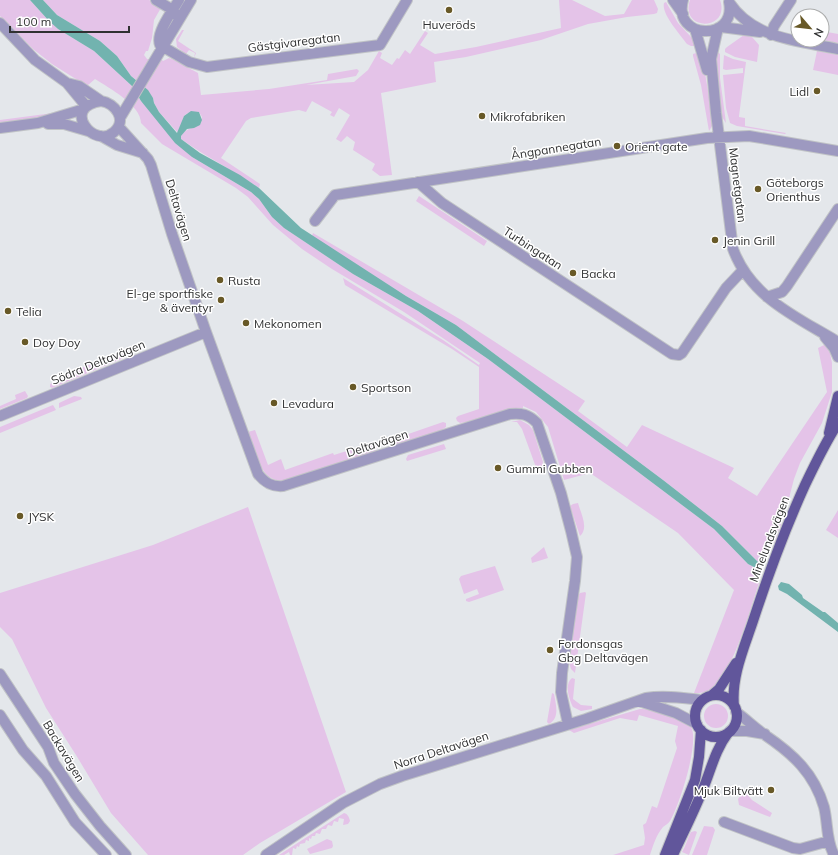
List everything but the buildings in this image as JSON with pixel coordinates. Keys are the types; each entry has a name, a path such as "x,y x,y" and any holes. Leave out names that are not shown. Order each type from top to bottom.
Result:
{"main road":[{"name":"Minelundsvägen","path":"828,438 838,396"},
{"name":"Minelundsvägen","path":"673,855 699,797 721,742 736,722 733,697 734,682 766,581 795,507 828,438 838,423"},
{"name":"Minelundsvägen","path":"702,700 712,695 719,689 742,653"},
{"path":"712,695 723,696 730,700 735,709"},
{"path":"665,855 695,780 699,757 699,727 695,713 702,700"},
{"path":"699,727 707,735 722,736 729,732"}],"street":[{"path":"156,0 173,10 179,20"},
{"path":"162,47 158,40 160,33 179,0"},
{"path":"101,136 111,134 120,122 132,97 191,0"},
{"name":"Gästgivaregatan","path":"162,47 189,62 207,67 380,45 407,0"},
{"path":"673,0 683,14 687,23 695,29 706,32 719,27 767,34 838,49"},
{"path":"683,0 683,14"},
{"path":"767,34 791,0"},
{"path":"729,1 735,11 767,34"},
{"name":"Magnetgatan","path":"729,1 730,10 728,17 719,27 711,59 716,113 733,249 743,270 767,297 820,333"},
{"path":"0,23 35,60 67,83 85,107"},
{"name":"Magnetgatan","path":"695,29 706,64 716,113"},
{"path":"67,83 79,86 100,101 111,105 117,111 120,122"},
{"path":"111,105 132,97"},
{"path":"38,123 85,107 90,103 100,101"},
{"path":"85,107 81,117 88,131"},
{"name":"Deltavägen","path":"120,122 148,159 155,176 172,234 206,332 258,474 263,480 270,485 277,487 284,486 510,414 521,413 531,417 537,423 560,493 575,544 577,557 561,692 568,724"},
{"path":"0,128 38,123 64,124 88,131 117,145 143,153"},
{"name":"Ångpannegatan","path":"315,221 335,195 382,186 418,182 707,138 749,136 838,151"},
{"name":"Turbingatan","path":"418,182 449,208 653,343 672,354 679,355 687,346 726,288 743,270"},
{"path":"767,297 782,292 787,286 838,209"},
{"name":"Södra Deltavägen","path":"0,416 206,332"},
{"path":"820,333 838,342"},
{"path":"820,333 830,342 838,357"},
{"name":"Backavägen","path":"0,674 48,747 54,763 75,794 100,826 126,855"},
{"name":"Norra Deltavägen","path":"266,855 343,803 380,784 402,776 652,697 702,700"},
{"path":"639,701 676,713 699,727"},
{"path":"735,709 764,734 789,752 811,779 824,808 829,841 834,855"},
{"path":"0,714 24,750 46,776 75,822 106,855"},
{"path":"729,732 747,731 764,734"},
{"path":"724,822 793,848 800,849 829,841"}],"shaded area":[{"path":"0,0 30,0 58,29 94,51 132,86 141,101 192,157 251,192 259,199 272,217 284,228 353,274 418,311 488,359 714,529 748,564 758,569 760,567 755,581 759,583 746,624 734,655 720,681 712,689 706,692 694,693 734,590 678,533 590,473 564,480 548,427 536,412 523,406 523,408 502,411 466,422 460,423 457,421 456,418 458,416 479,409 479,367 452,349 345,285 343,278 443,340 479,365 480,363 404,312 332,269 302,249 273,225 248,197 236,188 162,144 141,123 140,116 136,110 116,92 95,79 87,86 52,64 33,49 0,16"},
{"path":"43,0 149,0 162,6 154,20 152,38 148,51 146,51 144,55 147,59 161,59 163,61 169,58 172,59 198,73 201,95 269,89 327,80 328,74 357,69 359,71 356,76 306,85 354,82 368,70 379,51 382,53 380,58 392,65 397,58 399,59 405,50 410,54 425,31 428,33 420,45 435,54 476,47 561,28 559,0 572,0 605,16 624,14 632,0 654,0 658,9 657,13 654,14 588,24 541,40 466,57 434,62 436,82 381,93 392,175 380,176 372,170 375,164 353,150 355,142 347,136 341,142 336,139 350,115 339,108 334,117 330,115 332,112 312,101 306,112 299,110 251,118 246,121 221,158 260,184 259,188 181,139 181,136 186,131 201,123 202,117 199,112 192,112 185,115 178,133 159,112 153,98 131,76 117,56 100,41 57,15"},
{"path":"690,0 720,0 721,10 718,18 705,24 698,22 692,18 689,10"},
{"path":"666,2 678,23 692,38 697,46 687,44 672,24 665,13 664,3"},
{"path":"182,30 184,30 178,41 196,53 194,58 195,53 189,50 186,54 177,47 176,39"},
{"path":"830,32 838,34 838,43 830,42"},
{"path":"744,35 752,37 759,45 757,62 735,57 725,52 727,47"},
{"path":"715,50 720,54 720,78 726,123 722,117 720,109"},
{"path":"817,51 838,55 838,75 813,70"},
{"path":"700,52 712,115 712,126 709,131 701,85 693,56 693,54"},
{"path":"724,55 746,62 739,116 745,118 745,126 786,133 785,134 737,126 730,123 726,108 723,75 743,73 743,68 723,69"},
{"path":"61,112 62,114 0,123 0,120"},
{"path":"419,196 487,241 484,246 416,201"},
{"path":"313,233 463,321 585,401 578,411 627,447 642,425 734,468 728,478 757,496 827,392 818,348 824,345 827,347 832,363 832,392 822,423 800,463 775,542 767,547 761,563 759,563 722,526 456,325 406,296 312,236"},
{"path":"127,352 126,357 52,388 50,387 50,384 68,377 67,374 96,362 97,365"},
{"path":"25,391 28,396 27,398 0,409 0,406 16,399 15,395"},
{"path":"74,396 81,397 82,399 59,408 59,403"},
{"path":"53,405 56,410 0,433 0,427"},
{"path":"520,420 529,425 533,430 543,462 541,469 537,470 522,429 517,422 511,422"},
{"path":"443,422 446,423 446,427 440,431 399,444 395,444 391,440"},
{"path":"255,430 268,465 281,459 285,470 333,453 334,455 375,442 378,444 375,452 284,481 276,480 269,476 263,471 259,464 248,432"},
{"path":"444,444 446,449 407,461 406,459 408,455"},
{"path":"578,503 584,525 583,533 580,536 570,506"},
{"path":"248,507 346,792 260,843 243,855 148,855 111,813 46,708 12,639 0,627 0,593 153,545"},
{"path":"838,510 838,538 826,530"},
{"path":"544,547 548,558 532,563 531,558"},
{"path":"495,566 504,590 469,602 466,601 466,599 479,594 477,589 464,594 459,579 461,576"},
{"path":"585,592 575,673 571,669 569,662 578,596 580,593"},
{"path":"572,678 575,679 573,699 581,705 592,706 592,709 581,711 573,707 568,688 568,684"},
{"path":"552,693 554,694 556,702 556,715 549,724 547,722"},
{"path":"716,704 721,705 727,711 727,721 721,727 716,728 711,727 705,721 704,716 705,711 711,705"},
{"path":"640,709 652,710 675,716 687,723 691,727 693,734 691,759 683,789 674,814 669,822 658,833 650,855 613,855 644,845 645,838 643,825 646,823 652,806 657,808 677,748 675,741 678,726 639,715 637,721 620,718 574,733 569,730"},
{"path":"744,791 752,800 772,813 770,817 739,805 738,799"},
{"path":"344,813 349,818 350,821 348,824 343,825 344,819 339,818 338,822 334,821 332,826 328,825 326,829 322,829 320,834 316,833 311,839 309,838 309,841 306,840 305,843 300,844 299,847 297,846 296,849 293,848 292,855 290,855 289,852 284,855 279,855"},
{"path":"704,826 713,827 715,830 707,855 692,855"},
{"path":"691,832 697,832 689,855 682,852"},
{"path":"327,839 332,841 332,848 310,854 307,849"}],"water":[{"path":"30,0 43,0 57,15 100,41 117,56 131,76 148,90 159,112 177,133 184,116 191,111 199,112 202,120 200,125 187,129 181,136 181,139 200,153 240,175 259,188 301,228 406,296 456,325 722,526 759,563 760,567 758,569 748,564 714,529 488,359 418,311 353,274 284,228 272,217 259,199 251,192 192,157 175,143 141,101 132,86 94,51 58,29"},
{"path":"781,582 789,584 802,595 803,598 825,612 838,623 838,632 787,594 779,590 778,586"}],"place":[{"name":"Huveröds","path":"449,10"},
{"name":"Lidl","path":"817,91"},
{"name":"Mikrofabriken","path":"482,116"},
{"name":"Orient gate","path":"617,146"},
{"name":"Göteborgs Orienthus","path":"758,189"},
{"name":"Jenin Grill","path":"715,240"},
{"name":"Backa","path":"573,273"},
{"name":"Rusta","path":"220,280"},
{"name":"El-ge sportfiske & äventyr","path":"221,300"},
{"name":"Telia","path":"8,311"},
{"name":"Mekonomen","path":"246,323"},
{"name":"Doy Doy","path":"25,342"},
{"name":"Sportson","path":"353,387"},
{"name":"Levadura","path":"274,403"},
{"name":"Gummi Gubben","path":"498,468"},
{"name":"JYSK","path":"20,516"},
{"name":"Fordonsgas Gbg Deltavägen","path":"550,650"},
{"name":"Mjuk Biltvätt","path":"771,790"}]}
